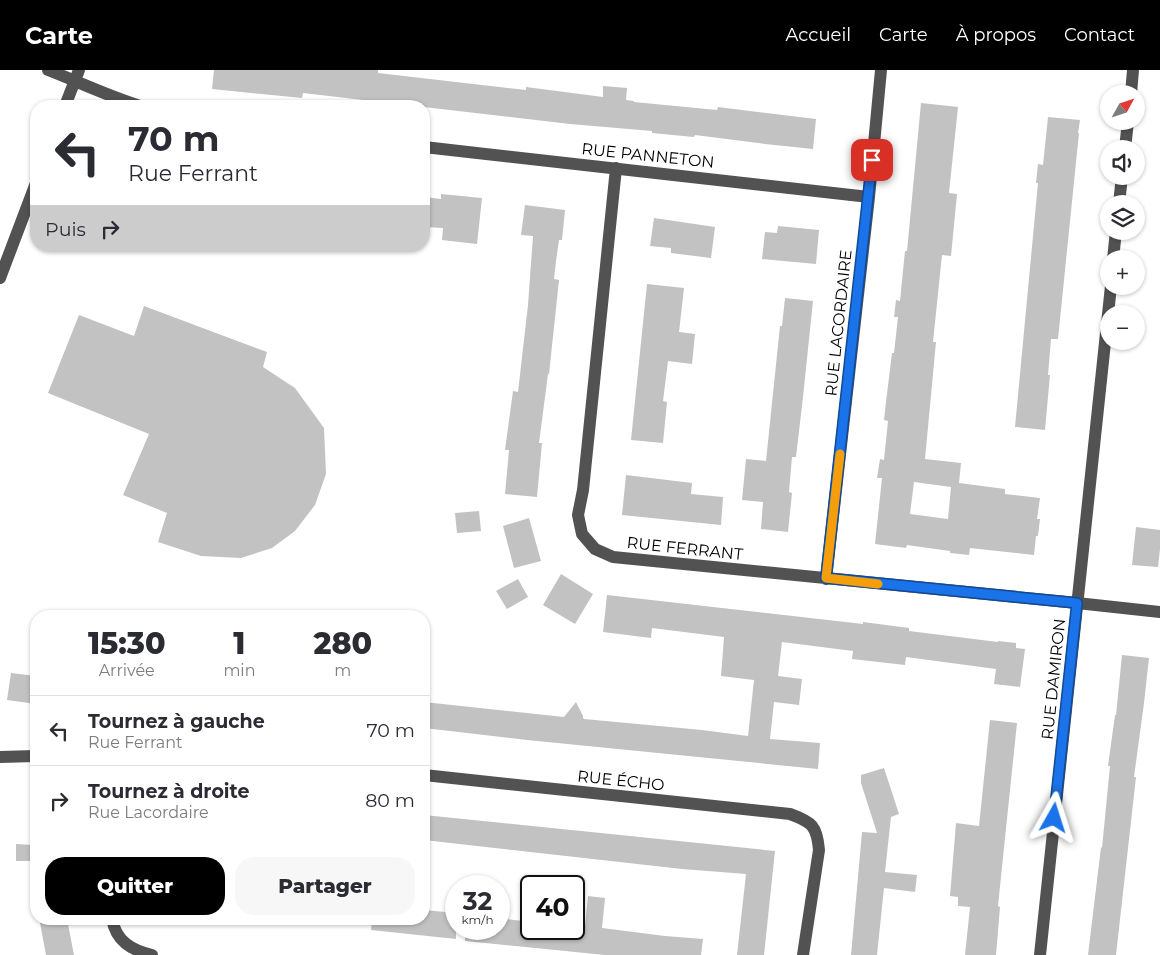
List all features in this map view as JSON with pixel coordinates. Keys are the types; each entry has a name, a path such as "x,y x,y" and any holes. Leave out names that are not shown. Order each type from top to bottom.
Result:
{"street":[{"path":"48,70 77,75 120,100"},
{"name":"RUE LACORDAIRE","path":"826,578 869,197 881,70"},
{"path":"1132,85 1134,70"},
{"path":"67,100 77,75"},
{"name":"RUE PANNETON","path":"430,148 869,197"},
{"name":"RUE FERRANT","path":"616,168 583,490 578,515 582,534 595,549 613,558 1160,612"},
{"path":"0,278 30,199"},
{"name":"RUE DAMIRON","path":"1040,955 1109,295"},
{"path":"0,757 30,756"},
{"name":"RUE ÉCHO","path":"430,776 790,814 806,820 812,826 818,839 819,850 803,955"},
{"path":"113,925 124,943 143,953 152,955"}],"building":[{"path":"214,70 378,70 378,73 526,90 526,87 603,97 603,86 627,88 626,100 634,102 717,110 718,107 816,119 813,149 430,108 430,100 363,100 303,93 302,98 212,89"},
{"path":"921,103 958,107 949,193 957,194 951,256 942,255 933,342 936,342 925,459 961,463 959,483 1005,489 1005,494 1040,498 1037,519 1040,519 1034,555 970,548 969,555 907,545 906,548 875,544 882,478 877,478 880,459 884,460 888,421 884,420 898,317 894,317 896,300 900,301 905,251 907,251","holes":["914,482 951,487 948,519 910,514"]},
{"path":"1048,117 1080,120 1058,339 1051,339 1045,430 1015,427 1038,183 1036,183 1038,164 1043,165"},
{"path":"441,194 482,198 477,244 442,240 443,228 430,227 430,198 441,199"},
{"path":"525,205 565,210 562,240 559,240 554,279 559,280 549,374 539,443 542,443 537,497 505,494 509,450 505,450 513,391 518,392 528,305 533,236 521,235"},
{"path":"654,218 715,227 711,258 671,253 671,248 650,246"},
{"path":"778,226 819,230 816,264 762,259 765,232 777,233"},
{"path":"647,284 684,288 679,332 695,334 692,364 668,361 663,401 667,402 663,443 631,440"},
{"path":"785,298 813,301 796,457 792,457 789,492 792,493 788,532 761,529 763,502 742,500 746,459 766,461 780,326 782,326"},
{"path":"144,306 267,352 263,367 295,388 324,428 326,474 315,505 295,531 272,548 241,558 201,556 158,542 167,513 123,495 149,434 48,393 79,315 134,336"},
{"path":"626,475 692,483 691,494 723,497 721,525 622,515"},
{"path":"479,511 481,531 457,533 455,513"},
{"path":"529,518 541,561 514,568 503,526"},
{"path":"1136,527 1160,530 1158,567 1132,565"},
{"path":"561,574 593,594 575,624 543,605"},
{"path":"518,579 528,597 507,609 496,591"},
{"path":"607,595 863,624 863,622 909,628 909,631 1016,643 1016,648 1025,649 1020,687 994,684 996,669 906,657 905,665 852,659 853,651 782,642 778,676 802,679 799,705 774,702 770,739 820,743 818,769 430,729 430,703 564,717 576,702 584,719 748,736 754,680 721,676 724,637 652,628 651,638 603,632"},
{"path":"1122,655 1149,658 1134,777 1136,777 1116,955 1088,955 1102,848 1110,766 1108,766 1116,715"},
{"path":"11,673 30,675 30,703 7,700"},
{"path":"990,720 1017,723 998,906 1000,907 996,955 965,955 970,907 958,906 958,897 950,896 956,823 979,826"},
{"path":"884,768 899,814 891,817 885,872 917,875 915,892 884,888 877,955 851,955 862,832 877,833 861,783 861,775"},
{"path":"430,816 775,851 764,955 737,955 746,874 682,869 430,841"},
{"path":"16,844 30,845 30,861 16,861"},
{"path":"588,896 605,898 602,928 703,939 701,955 605,955 465,941 510,940 510,919 520,921 520,940 585,940"},
{"path":"430,911 445,912 445,938 371,930 371,925 430,925"},
{"path":"40,925 68,925 74,955 46,955"}],"slow traffic":[{"path":"840,454 826,578 878,584"}],"route":[{"path":"872,160 826,578 1077,603 1054,818"}]}
